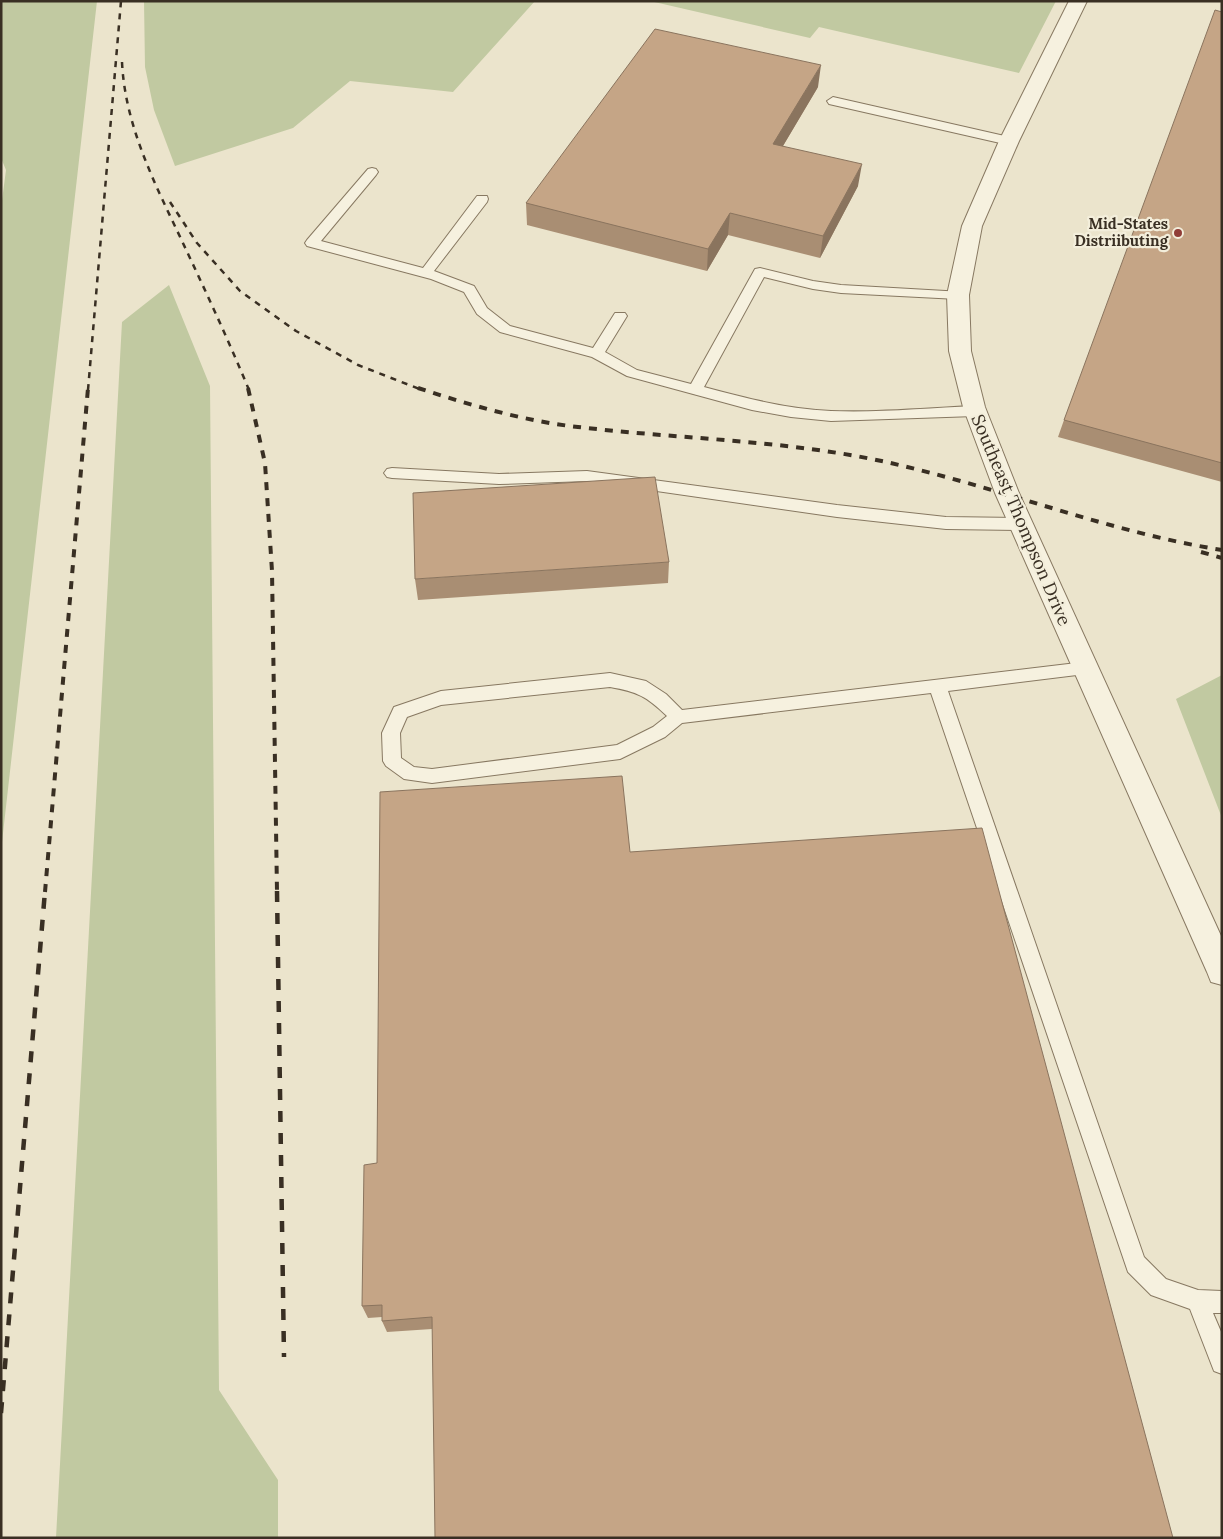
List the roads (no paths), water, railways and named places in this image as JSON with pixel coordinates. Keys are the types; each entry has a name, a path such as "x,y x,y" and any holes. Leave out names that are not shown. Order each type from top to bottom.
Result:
{"street":[{"name":"Southeast Thompson Drive","path":"1078,1 1009,141 972,226 958,294 960,351 976,411 1020,524 1222,972"}],"lane":[{"path":"832,101 1009,141"},
{"path":"372,172 312,243 426,274 469,289 482,311 505,329 596,354 632,373 752,405 790,412 831,416 976,411"},
{"path":"426,274 482,199"},
{"path":"695,390 760,272 813,285 841,289 958,294"},
{"path":"596,354 620,316"},
{"path":"392,473 498,479 587,476 837,512 946,523 1020,524"},
{"path":"678,717 660,699 640,686 610,680 441,698 400,712 391,733 392,761 410,774 432,776 620,752 659,732 678,717 1085,668"},
{"path":"937,686 1136,1264 1159,1287 1198,1301 1222,1302"},
{"path":"1198,1301 1222,1363"}],"railway":[{"path":"88,390 121,1"},
{"path":"122,62 124,86 129,109 143,154 249,390"},
{"path":"170,202 197,243 240,291 296,331 358,365 422,390"},
{"path":"45,892 88,388"},
{"path":"248,388 265,463 272,571 277,892"},
{"path":"418,388 497,412 538,421 616,431 771,444 886,462 928,472 1095,521 1179,542 1222,550"},
{"path":"1201,552 1222,558"},
{"path":"1,1413 45,891"},
{"path":"277,891 284,1357"}],"place":[{"name":"Mid-States Distriibuting","path":"1178,233"}]}
